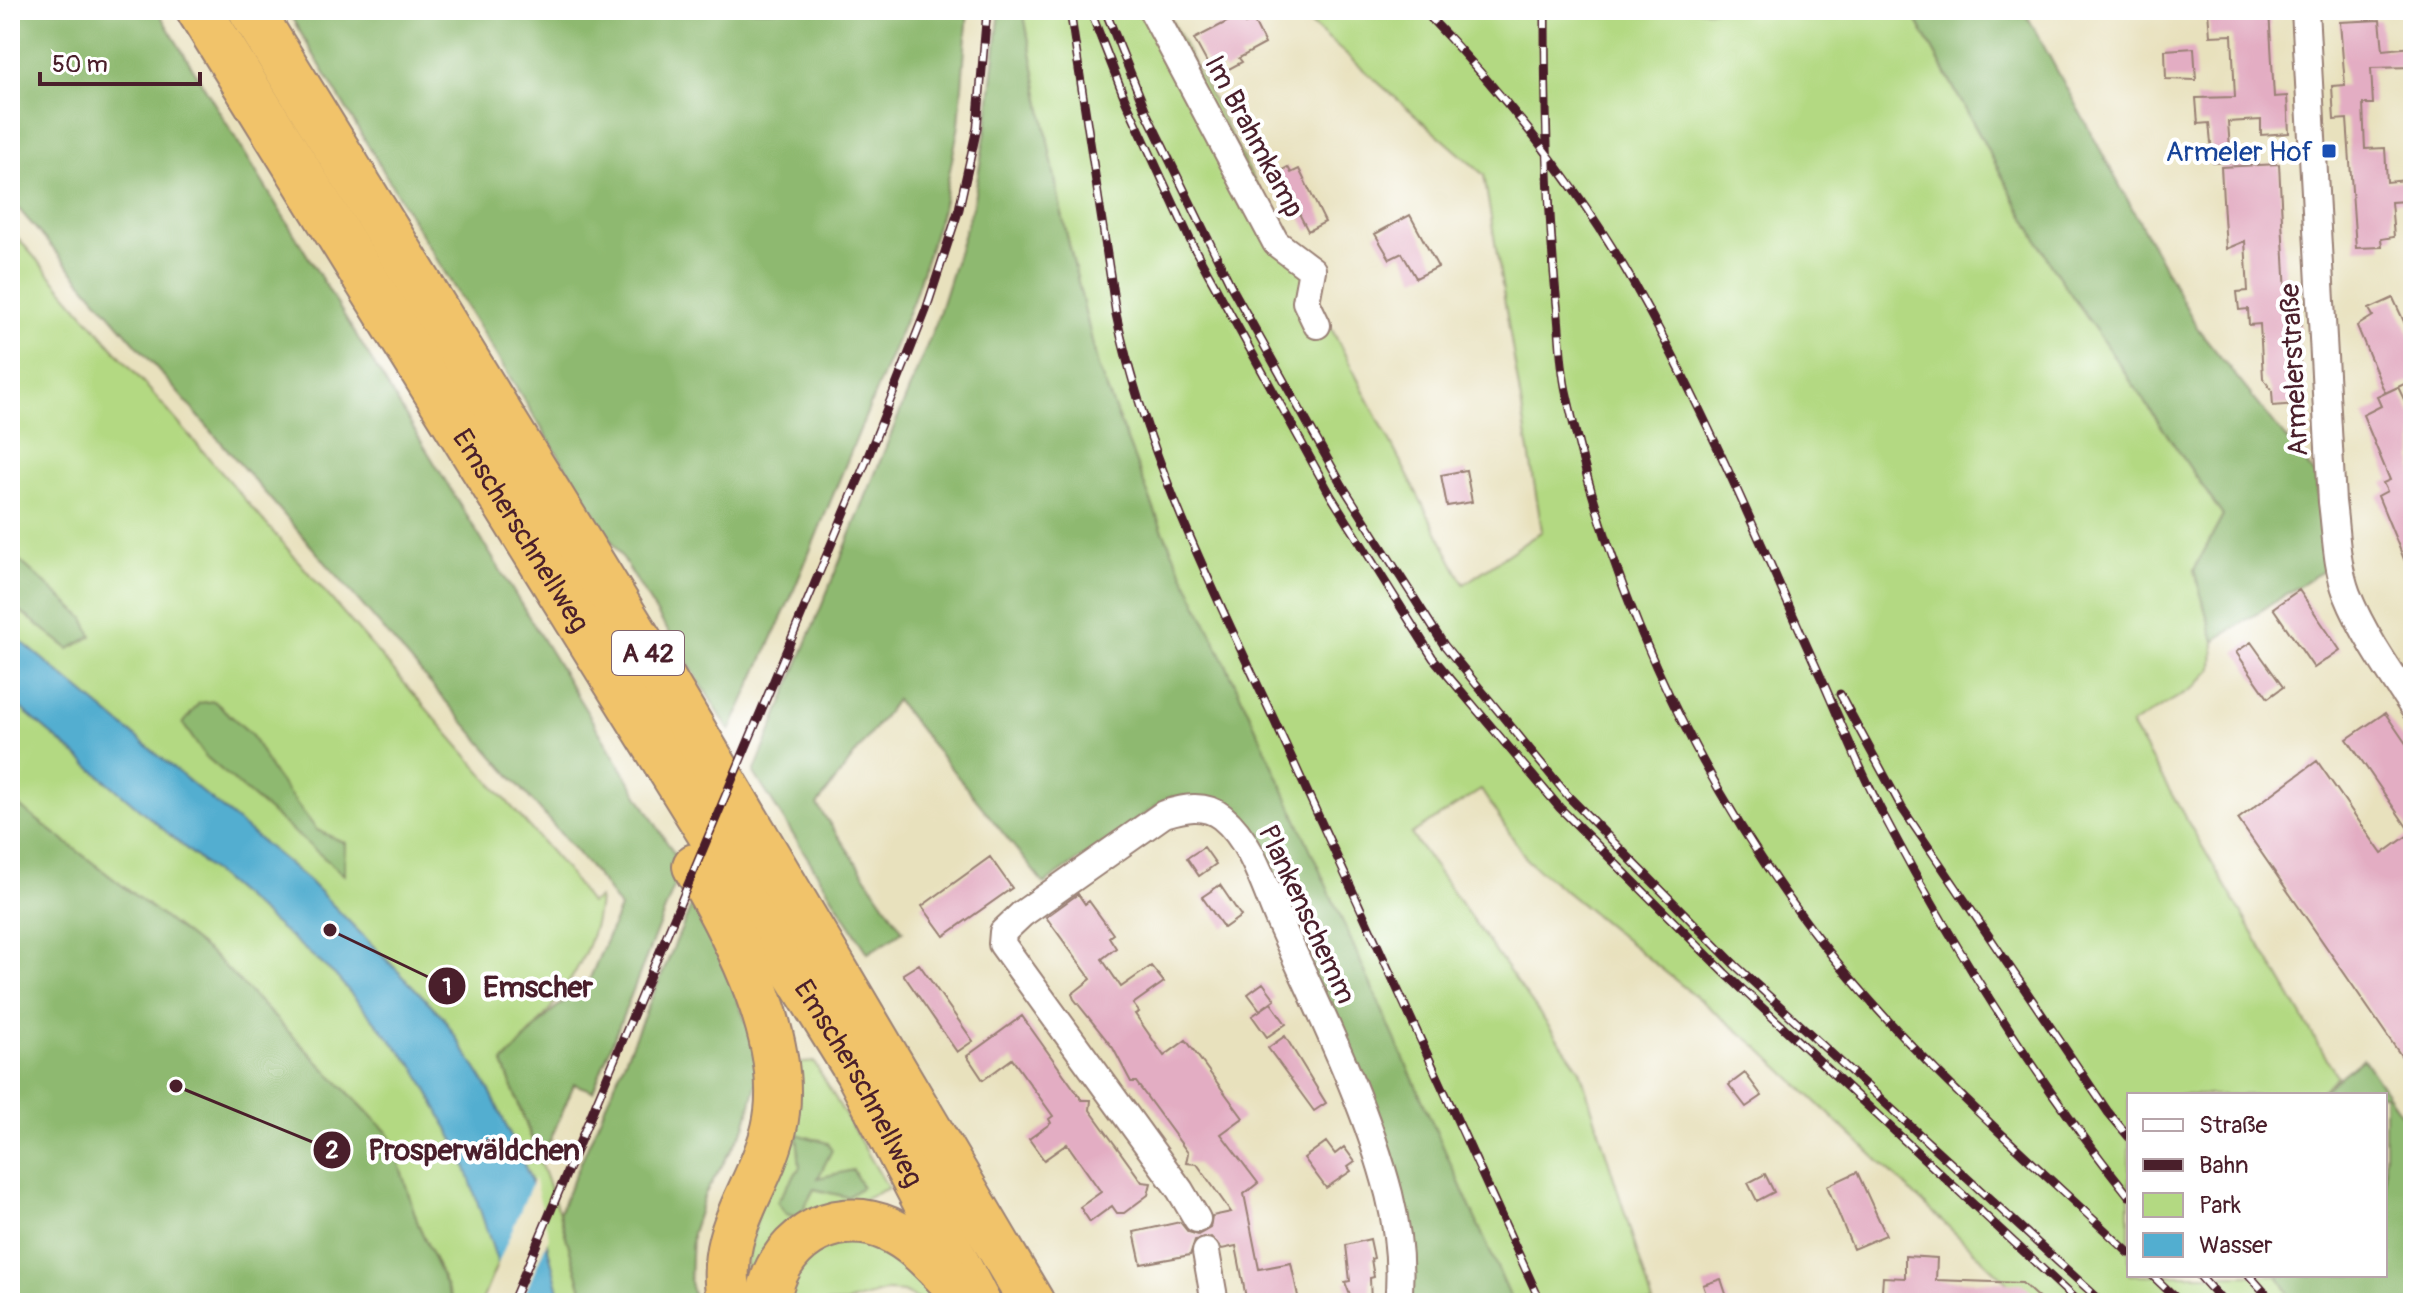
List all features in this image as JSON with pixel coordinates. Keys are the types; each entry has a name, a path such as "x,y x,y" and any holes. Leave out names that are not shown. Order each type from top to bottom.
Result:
{"highway":[{"path":"166,10 736,937 763,1014 775,1064 778,1097 774,1130 741,1208 725,1263 730,1303"},
{"name":"Emscherschnellweg","path":"199,10 857,1071 978,1303"},
{"name":"A 42","path":"251,10 656,667 1032,1303"},
{"path":"768,1303 774,1272 800,1240 837,1222 853,1220 888,1229 922,1250 969,1303"}],"street":[{"name":"Im Brahmkamp","path":"1152,10 1276,243 1312,270 1306,302 1317,325"},
{"name":"Armelerstraße","path":"2305,10 2332,502 2341,569 2347,593 2369,638 2413,707"},
{"name":"Plankenschemm","path":"1197,1219 1180,1190 1002,944 1003,932 1022,914 1164,814 1185,807 1209,809 1223,818 1243,841 1293,952 1349,1084 1388,1192 1398,1234 1398,1303"},
{"path":"1206,1252 1215,1303"}],"green space":[{"path":"10,10 157,10 682,867 593,1091 574,1084 541,1162 503,1063 553,1010 587,985 620,908 600,879 10,199"},
{"path":"287,10 968,10 959,125 942,209 913,301 791,597 730,731 421,234"},
{"path":"1000,10 1023,10 1061,210 1098,367 1162,529 1257,730 1513,1303 1408,1303 1408,1246 1250,837 1186,796 1168,798 1044,884 896,700 817,805 903,931 868,953 754,773 936,323 973,204 987,125"},
{"path":"1023,10 1166,10 1464,584 1542,531 1484,175 1295,10 1911,10 2051,265 2223,516 2194,570 2214,641 2213,668 2195,687 2131,725 2337,1076 2319,1093 2127,1093 2127,1277 2279,1277 2294,1303 2029,1303 1757,1046 1528,861 1481,790 1411,834 1580,1070 1653,1303 1510,1303 1162,529 1098,367 1061,210"},
{"path":"1911,10 2024,10 2198,329 2316,476 2324,570 2214,641 2194,570 2223,516 2051,265"},
{"path":"10,229 563,866 590,903 599,898 588,944 566,988 503,1063 559,1213 586,1303 562,1303 530,1177 490,1091 443,1017 309,881 10,632"},
{"path":"10,552 84,618 92,636 69,649 10,602"},
{"path":"10,699 335,975 416,1069 461,1153 499,1260 481,1303 454,1303 418,1224 390,1135 216,958 10,799"},
{"path":"214,701 251,734 273,773 317,830 345,843 344,875 205,756 183,724 199,703"},
{"path":"10,799 216,958 390,1135 418,1224 454,1303 10,1302"},
{"path":"696,895 762,1062 745,1127 705,1194 692,1233 690,1282 695,1303 586,1303 559,1213"},
{"path":"2363,1058 2387,1093 2319,1093"},
{"path":"814,1062 888,1188 830,1215 747,1291 745,1270 793,1064","holes":["811,1139 821,1140 818,1179 847,1197 814,1189 799,1217 778,1202 800,1167"]},
{"path":"2387,1093 2406,1121 2413,1125 2413,1303 2294,1303 2279,1277 2387,1277"},
{"path":"797,1134 828,1143 832,1150 818,1178 853,1170 862,1187 847,1197 814,1189 799,1217 786,1214 777,1202 800,1167"},
{"path":"826,1241 879,1241 946,1303 925,1303 903,1292 888,1291 846,1303 784,1303 790,1279"}],"water":[{"path":"10,632 309,881 443,1017 490,1091 530,1178 562,1303 511,1303 461,1153 416,1069 335,975 10,699"}],"pier":[{"path":"534,1178 549,1237 521,1303 506,1303 497,1266"}],"building":[{"path":"2208,10 2269,10 2274,97 2287,96 2289,133 2261,135 2261,120 2228,122 2231,162 2213,163 2209,123 2198,124 2196,98 2235,97 2232,35 2210,36"},
{"path":"1240,15 1245,24 1253,20 1265,44 1239,58 1242,62 1225,71 1223,66 1212,72 1194,39"},
{"path":"2380,20 2383,50 2413,47 2413,67 2371,68 2373,104 2363,104 2365,149 2385,148 2387,182 2406,180 2407,201 2391,202 2394,237 2381,239 2382,247 2356,248 2347,119 2334,120 2332,86 2345,85 2340,22"},
{"path":"2194,48 2196,80 2166,79 2165,50"},
{"path":"2279,164 2287,313 2301,325 2298,329 2301,377 2298,404 2273,406 2272,391 2263,378 2260,324 2249,325 2248,309 2239,310 2237,292 2248,291 2245,241 2226,249 2221,167"},
{"path":"1288,167 1291,173 1299,169 1325,222 1308,231 1290,196 1280,201 1268,178"},
{"path":"1410,215 1438,267 1416,278 1402,253 1390,259 1375,234"},
{"path":"2393,298 2413,341 2413,380 2385,393 2357,326 2373,316 2369,309"},
{"path":"2398,387 2413,418 2413,581 2378,496 2387,491 2383,483 2390,480 2363,415 2381,406 2377,397"},
{"path":"1466,470 1472,502 1447,506 1441,475"},
{"path":"2299,590 2340,650 2314,668 2273,608"},
{"path":"2251,642 2283,687 2268,698 2236,652"},
{"path":"2385,713 2413,754 2413,1073 2238,819 2317,761 2382,854 2411,833 2347,739"},
{"path":"1204,847 1216,864 1199,876 1187,858"},
{"path":"990,857 1012,888 944,936 922,906"},
{"path":"1220,885 1241,916 1224,928 1202,897"},
{"path":"1078,894 1085,904 1089,901 1113,934 1109,937 1116,948 1102,959 1121,987 1151,966 1164,982 1133,1004 1139,1012 1135,1014 1164,1056 1186,1040 1243,1118 1221,1134 1258,1183 1244,1194 1259,1269 1291,1263 1299,1301 1247,1303 1236,1246 1222,1249 1211,1237 1195,1240 1190,1255 1141,1264 1134,1232 1180,1222 1188,1232 1198,1235 1210,1228 1212,1216 1231,1212 1197,1164 1186,1163 1188,1153 1136,1082 1131,1082 1113,1048 1074,999 1072,994 1091,979 1046,917"},
{"path":"919,964 973,1041 957,1052 903,974"},
{"path":"1263,983 1275,999 1260,1010 1248,994"},
{"path":"1271,1003 1286,1024 1267,1037 1252,1016"},
{"path":"1022,1016 1082,1100 1091,1100 1090,1110 1142,1182 1151,1183 1148,1195 1124,1213 1117,1213 1112,1206 1090,1222 1080,1207 1101,1192 1067,1144 1044,1160 1029,1139 1051,1123 1049,1119 1053,1116 1012,1059 983,1080 967,1056"},
{"path":"1285,1036 1326,1103 1314,1111 1268,1048"},
{"path":"1745,1073 1762,1096 1746,1107 1729,1085"},
{"path":"1326,1142 1335,1154 1344,1147 1355,1162 1348,1167 1351,1171 1326,1188 1304,1158"},
{"path":"1857,1172 1886,1235 1853,1249 1827,1186"},
{"path":"1765,1174 1774,1192 1757,1201 1748,1183"},
{"path":"1370,1239 1374,1258 1371,1259 1374,1277 1370,1278 1371,1303 1353,1303 1345,1282 1350,1281 1346,1245"},
{"path":"1905,1256 1937,1258 1936,1280 2022,1283 2044,1303 1945,1299 1945,1303 1881,1303 1883,1277 1905,1278"},
{"path":"1721,1279 1729,1303 1709,1303 1703,1285"}],"railway":[{"path":"512,1303 865,464 926,310 959,209 977,128 987,10"},
{"path":"1070,10 1116,314 1147,427 1214,592 1541,1303"},
{"path":"1090,10 1125,99 1193,246 1331,496 1433,658 1560,808 1725,973 2079,1303"},
{"path":"1105,10 1147,114 1232,288 1342,485 1444,645 1569,797 1735,965 2103,1303"},
{"path":"1423,10 1538,141 1613,249 1661,334 1710,432 1868,783 1911,866 1967,964 2029,1059 2127,1193"},
{"path":"1545,10 1549,194 1564,380 1583,462 1604,532 1656,667 1688,733 1761,858 1839,964 1877,1009 1958,1093 2127,1251"},
{"path":"1840,694 1902,808 2108,1112 2127,1135"},
{"path":"2154,1277 2181,1303"},
{"path":"2201,1277 2224,1303"},
{"path":"2251,1277 2274,1303"}],"place":[{"name":"Armeler Hof","path":"2329,151"},
{"name":"Emscher","path":"330,930"},
{"name":"Prosperwäldchen","path":"176,1086"}]}
